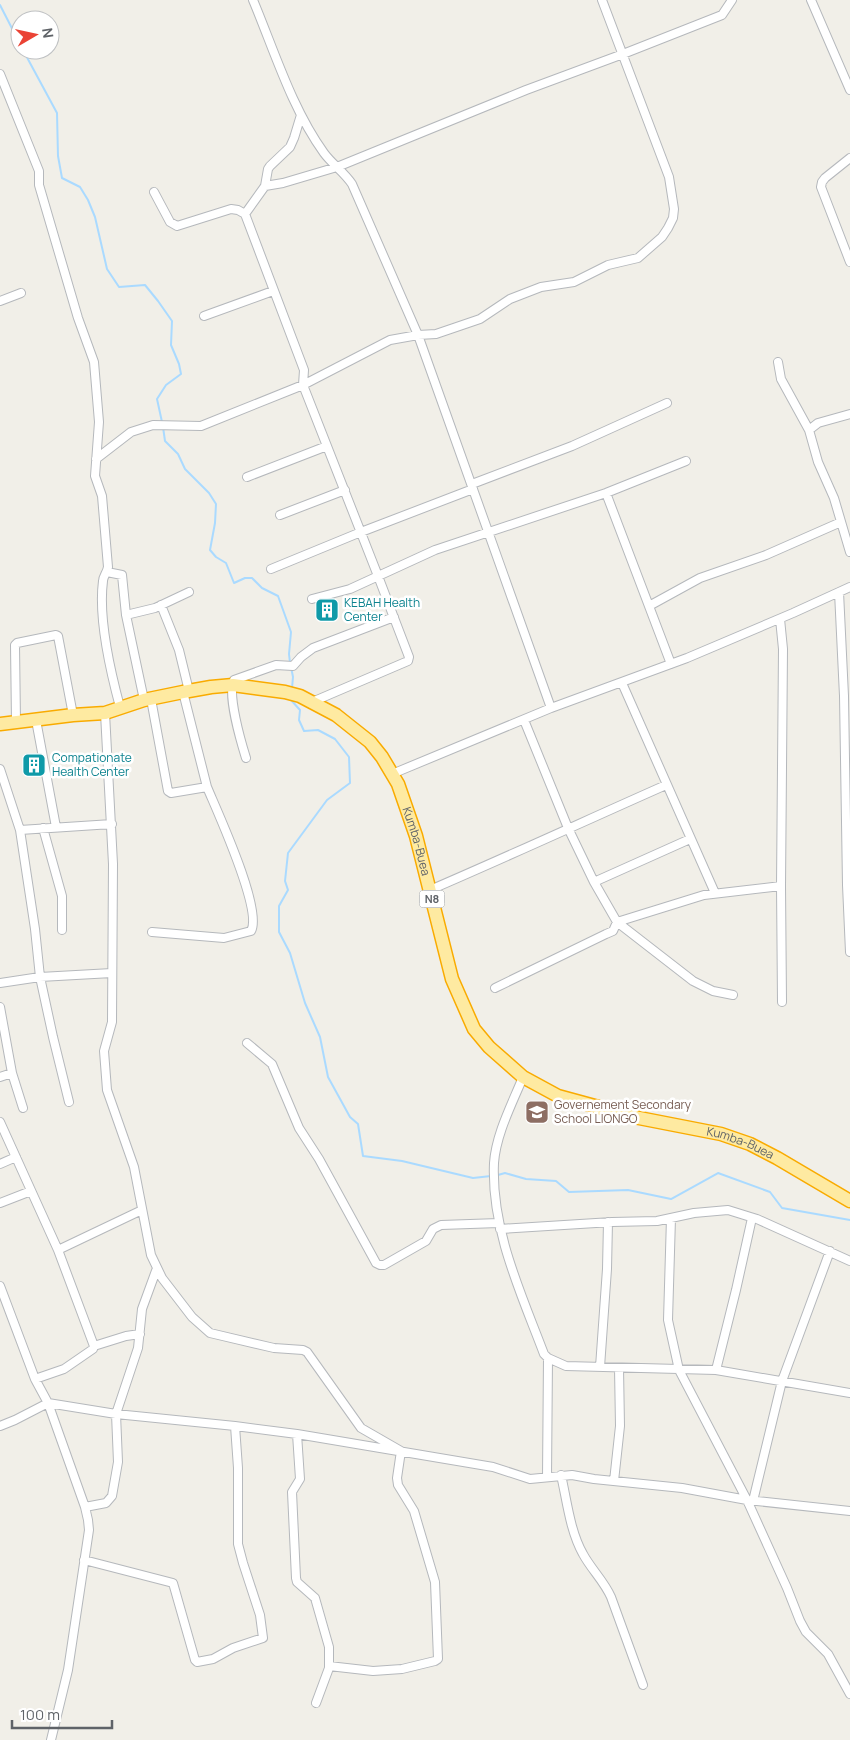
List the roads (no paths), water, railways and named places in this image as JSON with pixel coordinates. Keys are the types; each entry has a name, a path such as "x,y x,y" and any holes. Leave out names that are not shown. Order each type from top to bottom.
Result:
{"highway":[{"name":"Kumba-Buea","path":"0,724 105,713 120,707 186,691 232,685 285,692 300,696 341,718 365,736 382,757 400,789 416,836 448,966 462,1004 474,1029 489,1047 523,1077 564,1099 639,1118 721,1134 750,1144 850,1201"}],"street":[{"path":"253,0 300,115 324,154 347,176 352,184 418,335 551,708"},
{"path":"96,459 131,432 154,425 201,426 303,385 390,340 436,334 480,319 510,299 541,288 574,282 608,264 638,258 662,238 673,218 674,209 669,177 602,0"},
{"path":"265,186 283,183 337,167 517,93 722,15 732,0"},
{"path":"811,0 850,90"},
{"path":"0,74 39,171 39,185 78,318 94,362 99,417 95,476 102,503 107,572 103,578 101,605 110,664 120,707"},
{"path":"245,214 265,186 268,169 290,146 300,115"},
{"path":"850,158 825,178 821,187 850,262"},
{"path":"154,192 170,222 177,226 231,209 245,214 304,370 303,385 408,657 408,661 312,702"},
{"path":"204,316 273,291"},
{"path":"0,301 21,293"},
{"path":"778,362 781,379 809,430 818,462 834,498 850,552"},
{"path":"271,569 580,443 667,404"},
{"path":"809,430 818,424 836,420 850,414"},
{"path":"247,476 326,446"},
{"path":"312,599 350,589 435,550 606,493 686,461"},
{"path":"280,515 345,490"},
{"path":"606,493 671,664"},
{"path":"648,606 700,578 766,555 841,522"},
{"path":"107,572 122,575 126,615 168,793 207,786"},
{"path":"392,774 551,708 671,664 780,619 850,587"},
{"path":"126,615 155,608 189,592"},
{"path":"839,592 844,704 850,952"},
{"path":"152,932 224,938 250,931 254,919 244,878 207,786 179,650 161,605"},
{"path":"246,758 238,733 232,685 234,680 276,666 293,666 313,648 394,617"},
{"path":"780,619 783,649 782,1002"},
{"path":"16,722 14,645 56,635 58,636 73,715"},
{"path":"622,683 715,893"},
{"path":"105,713 112,824 112,1022 104,1050 107,1090 133,1162 151,1255 162,1278 192,1317 210,1333 274,1348 303,1350 307,1352 361,1428 400,1451"},
{"path":"36,720 56,827"},
{"path":"524,720 568,828 594,882 617,922 693,982 713,991 733,995"},
{"path":"0,769 20,830 35,929 40,977 69,1102"},
{"path":"430,890 666,785"},
{"path":"20,830 112,824"},
{"path":"43,828 62,896 62,930"},
{"path":"594,882 690,838"},
{"path":"617,922 715,893 781,886"},
{"path":"495,988 614,930 617,922"},
{"path":"0,983 40,977 112,973"},
{"path":"0,1007 12,1073 23,1108"},
{"path":"247,1044 272,1064 299,1128 319,1159 376,1263 380,1265 384,1265 426,1242 434,1229 441,1225 499,1226 657,1221 721,1210 739,1213 752,1218 850,1261"},
{"path":"0,1077 12,1073"},
{"path":"523,1077 503,1126 494,1163 499,1226 519,1288 544,1354 548,1358 566,1366 716,1370 850,1392"},
{"path":"0,1122 58,1250 94,1346"},
{"path":"0,1164 16,1157"},
{"path":"0,1203 31,1190"},
{"path":"58,1250 142,1210"},
{"path":"671,1218 668,1320 679,1370 750,1501 800,1621 806,1632 834,1662 850,1694"},
{"path":"716,1370 752,1218"},
{"path":"600,1367 607,1269 608,1222"},
{"path":"750,1501 782,1381 830,1251"},
{"path":"85,1507 106,1504 112,1496 118,1462 116,1414 138,1348 142,1309 157,1268"},
{"path":"0,1286 35,1379 48,1403 85,1507 88,1530 68,1670 52,1740"},
{"path":"0,1309 8,1306"},
{"path":"35,1379 64,1369 93,1350 94,1346 126,1336 140,1334"},
{"path":"547,1476 548,1358"},
{"path":"614,1481 620,1426 619,1368"},
{"path":"0,1426 48,1403 116,1414 298,1434 493,1467 530,1479 572,1475 682,1488 750,1501 850,1511"},
{"path":"84,1560 173,1583 195,1660 198,1662 213,1659 233,1648 263,1638 260,1615 238,1544 238,1468 235,1426"},
{"path":"298,1434 300,1479 292,1492 296,1578 297,1582 315,1598 329,1648 330,1666 316,1703"},
{"path":"330,1666 373,1671 402,1669 438,1659 435,1582 414,1511 398,1485 400,1451"},
{"path":"561,1475 575,1539 584,1556 607,1588 642,1685"}],"waterway":[{"path":"0,5 10,24"},
{"path":"28,60 57,113 58,156 62,178 80,187 88,200 95,217 107,269 119,287 145,285 172,321 171,345 181,374 166,385 157,399 162,422"},
{"path":"163,427 165,441 178,454 185,469 209,493 216,504 210,550 216,557 226,563 234,583 245,578 252,578 262,588 278,596 291,632 290,663"},
{"path":"291,667 293,677 292,688"},
{"path":"291,700 300,710 299,720 304,731 318,730 335,739 349,757 350,783 327,800 288,853 285,881 288,890 279,906 279,932 290,953 305,1003 320,1037 328,1077 350,1117 358,1124 363,1156 402,1161 473,1178 491,1176"},
{"path":"498,1175 505,1173 526,1179 556,1181 569,1192 628,1190 671,1199 718,1173 770,1192 782,1208 850,1220"}],"place":[{"name":"KEBAH Health Center","path":"327,610"},
{"name":"Compationate Health Center","path":"34,765"},
{"name":"Governement Secondary School LIONGO","path":"537,1112"}]}
